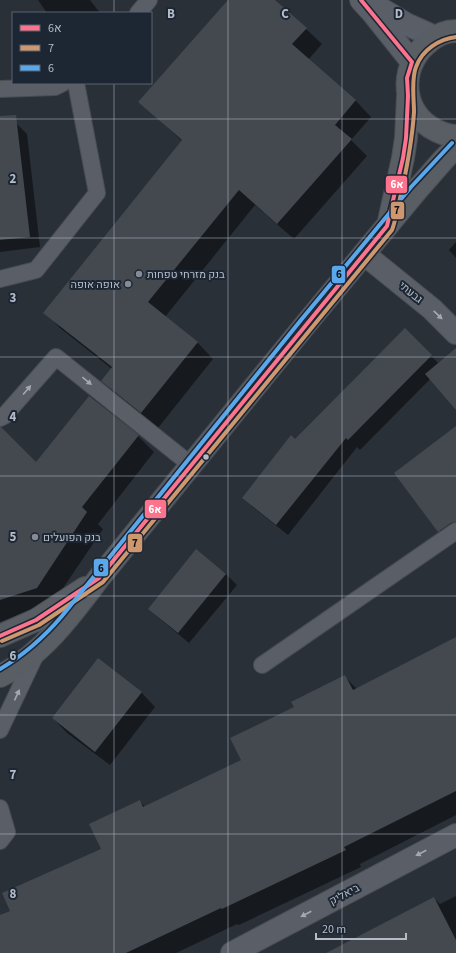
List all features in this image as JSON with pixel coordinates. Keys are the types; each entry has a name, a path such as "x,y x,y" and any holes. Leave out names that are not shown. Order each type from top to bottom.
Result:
{"street":[{"path":"361,0 412,62"},
{"path":"366,0 406,24 435,37"},
{"path":"387,226 403,158 408,96 407,78 412,62 421,47 435,37 451,31 456,31"},
{"path":"408,96 414,110 424,123 437,131 456,136"},
{"path":"0,676 8,672 38,649 71,615 191,464 387,226 456,147"},
{"name":"גבעתי","path":"364,254 432,309 456,333"},
{"path":"0,636 36,620 99,578"},
{"name":"ביאליק","path":"232,953 456,835"}],"lane":[{"path":"139,12 149,0"},
{"path":"0,89 54,87 61,84"},
{"path":"0,279 36,270 97,193 76,84"},
{"path":"0,418 4,416 56,357 191,464"},
{"path":"262,666 456,531"},
{"path":"0,730 38,649"},
{"path":"0,808 7,832 0,841"}],"building":[{"path":"228,0 275,0 307,28 292,44 356,100 335,125 352,139 277,224 239,190 148,302 198,342 141,413 101,381 112,367 43,313 182,140 138,102"},
{"path":"16,115 30,237 0,240 0,116"},
{"path":"405,328 432,355 348,440 346,438 276,525 242,498 291,435 295,439"},
{"path":"456,348 456,410 425,374"},
{"name":"בנק הפועלים","path":"89,396 139,435 82,507 87,512 37,588 0,600 0,427 36,462"},
{"path":"456,426 456,522 451,523 438,532 394,473"},
{"path":"196,549 226,574 178,633 148,609"},
{"path":"456,637 456,791 344,847 346,850 126,953 0,953 0,915 10,911 2,893 101,849 89,824 140,800 143,807 241,760 230,738 294,707 291,702 345,675 353,690"},
{"path":"98,658 142,692 95,752 52,718"},
{"path":"434,897 456,940 456,953 326,953"}],"transit line":[{"name":"6א","path":"0,636 36,620 99,578 387,226 403,158 406,138 408,96 407,78 412,62 361,0"},
{"name":"7","path":"2,641 39,625 103,582 392,230 402,192 410,147 414,112 414,72 422,55 432,46 443,40 456,37"},
{"name":"6","path":"0,669 33,645 62,616 301,320 411,187 452,143"}],"place":[{"name":"בנק מזרחי טפחות","path":"139,274"},
{"name":"אופה אופה","path":"128,284"},
{"name":"בנק הפועלים","path":"35,537"}]}
